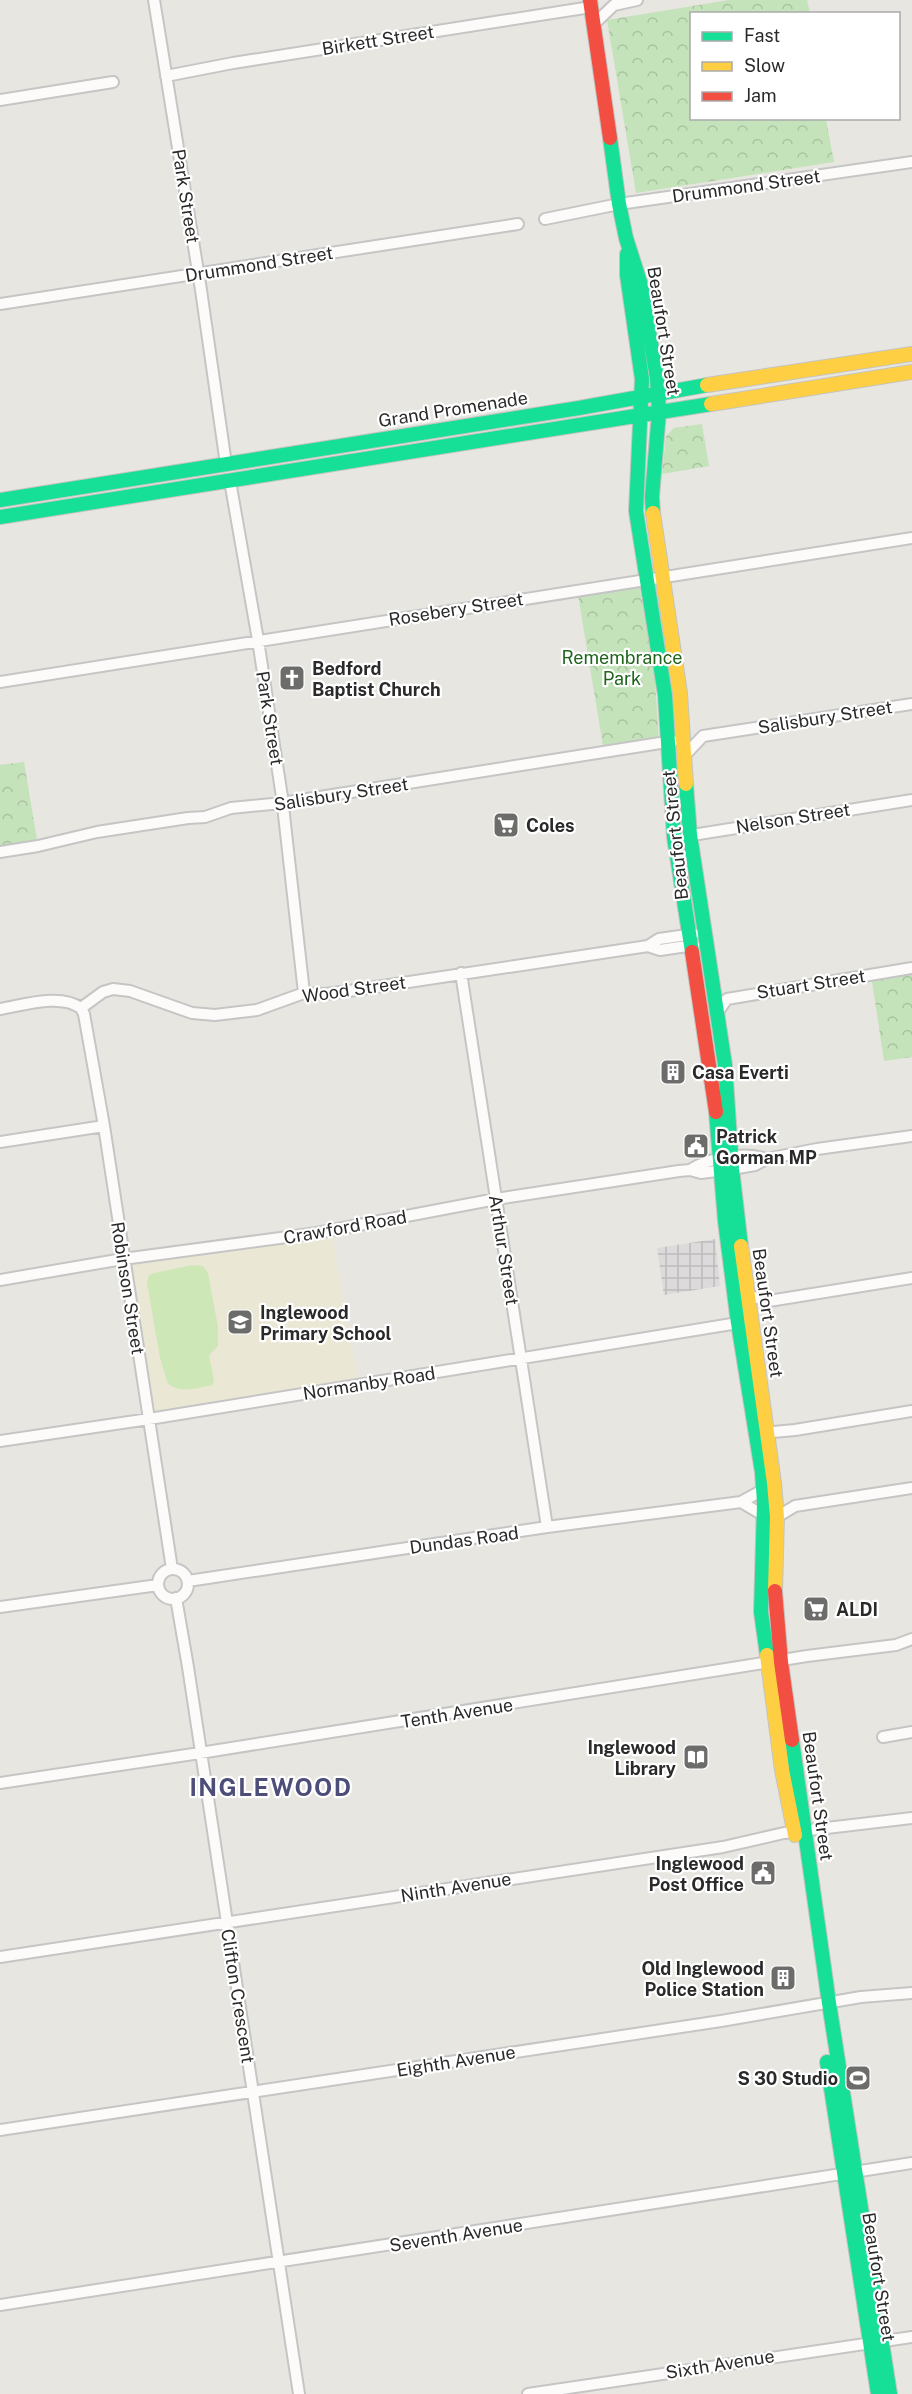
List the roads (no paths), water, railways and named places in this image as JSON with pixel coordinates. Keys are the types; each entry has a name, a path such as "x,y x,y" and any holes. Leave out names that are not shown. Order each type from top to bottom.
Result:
{"main road":[{"name":"Beaufort Street","path":"591,4 619,204 641,285 658,392 659,412 652,512 683,720 690,835 725,1065 726,1164 743,1319 762,1432 769,1493"},
{"name":"Beaufort Street","path":"627,238 627,275 642,379 636,511 665,695 674,837 746,1295 743,1319"},
{"path":"641,285 650,297 666,375 681,390"},
{"name":"Grand Promenade","path":"0,500 579,408 658,392 912,354"},
{"name":"Grand Promenade","path":"0,517 912,372"},
{"path":"609,419 620,424 630,436 637,486"},
{"name":"Beaufort Street","path":"762,1432 770,1451 770,1516 781,1662 800,1831 824,2004 877,2343 890,2394"},
{"name":"Beaufort Street","path":"770,1516 761,1612 766,1664 782,1770 800,1831"},
{"name":"Beaufort Street","path":"877,2343 878,2394"}],"street":[{"name":"Park Street","path":"154,0 199,273 226,464"},
{"path":"594,24 614,5 637,0"},
{"name":"Birkett Street","path":"166,76 591,4"},
{"path":"0,100 113,82"},
{"name":"Drummond Street","path":"545,219 619,204 912,162"},
{"name":"Drummond Street","path":"0,304 518,224"},
{"name":"Park Street","path":"230,481 258,640 282,803 304,993"},
{"name":"Rosebery Street","path":"0,682 912,538"},
{"name":"Salisbury Street","path":"703,736 912,704"},
{"path":"683,720 690,730 703,736 685,754"},
{"name":"Salisbury Street","path":"0,852 97,832 206,817 225,809 282,803 684,739"},
{"name":"Nelson Street","path":"674,837 912,800"},
{"name":"Wood Street","path":"81,1008 103,992 123,989 192,1013 215,1016 257,1010 304,993 325,994 648,946 660,950 689,940 706,938"},
{"name":"Stuart Street","path":"716,1013 727,999 912,969"},
{"name":"Arthur Street","path":"461,973 547,1527"},
{"path":"0,1009 60,1000 72,1002 81,1008"},
{"name":"Robinson Street","path":"81,1008 104,1126 172,1569"},
{"path":"0,1142 104,1126"},
{"name":"Crawford Road","path":"0,1280 123,1259 317,1233 496,1199 690,1170 701,1173 726,1164 755,1165 766,1159 912,1136"},
{"path":"746,1295 769,1301 912,1278"},
{"path":"743,1319 769,1301"},
{"name":"Normanby Road","path":"0,1441 521,1358 743,1319"},
{"path":"762,1432 795,1430 912,1411"},
{"path":"770,1451 782,1437 795,1430"},
{"path":"741,1502 770,1516 795,1506 912,1488"},
{"path":"769,1493 795,1506"},
{"name":"Dundas Road","path":"188,1581 547,1527 741,1502 769,1493"},
{"path":"172,1569 182,1572 188,1581 187,1590 176,1598 164,1596 158,1585 162,1574 172,1569"},
{"path":"0,1607 158,1585"},
{"name":"Clifton Crescent","path":"176,1598 299,2394"},
{"name":"Tenth Avenue","path":"0,1783 781,1662 807,1656 896,1646 912,1639"},
{"path":"883,1737 912,1732"},
{"name":"Ninth Avenue","path":"0,1957 714,1849 800,1831 912,1818"},
{"name":"Eighth Avenue","path":"0,2130 712,2023 824,2004 912,1993"},
{"name":"Seventh Avenue","path":"0,2305 912,2163"},
{"name":"Sixth Avenue","path":"528,2394 816,2349 912,2337"}],"place":[{"name":"Bedford Baptist Church","path":"292,678"},
{"name":"Coles","path":"506,825"},
{"name":"Casa Everti","path":"673,1072"},
{"name":"Patrick Gorman MP","path":"696,1146"},
{"name":"Inglewood Primary School","path":"240,1322"},
{"name":"ALDI","path":"816,1609"},
{"name":"Inglewood Library","path":"696,1757"},
{"name":"Inglewood Post Office","path":"763,1873"},
{"name":"Old Inglewood Police Station","path":"783,1978"},
{"name":"S 30 Studio","path":"858,2078"}],"district":[{"name":"INGLEWOOD","path":"271,1787"}],"park label":[{"name":"Remembrance Park","path":"622,667"}]}
